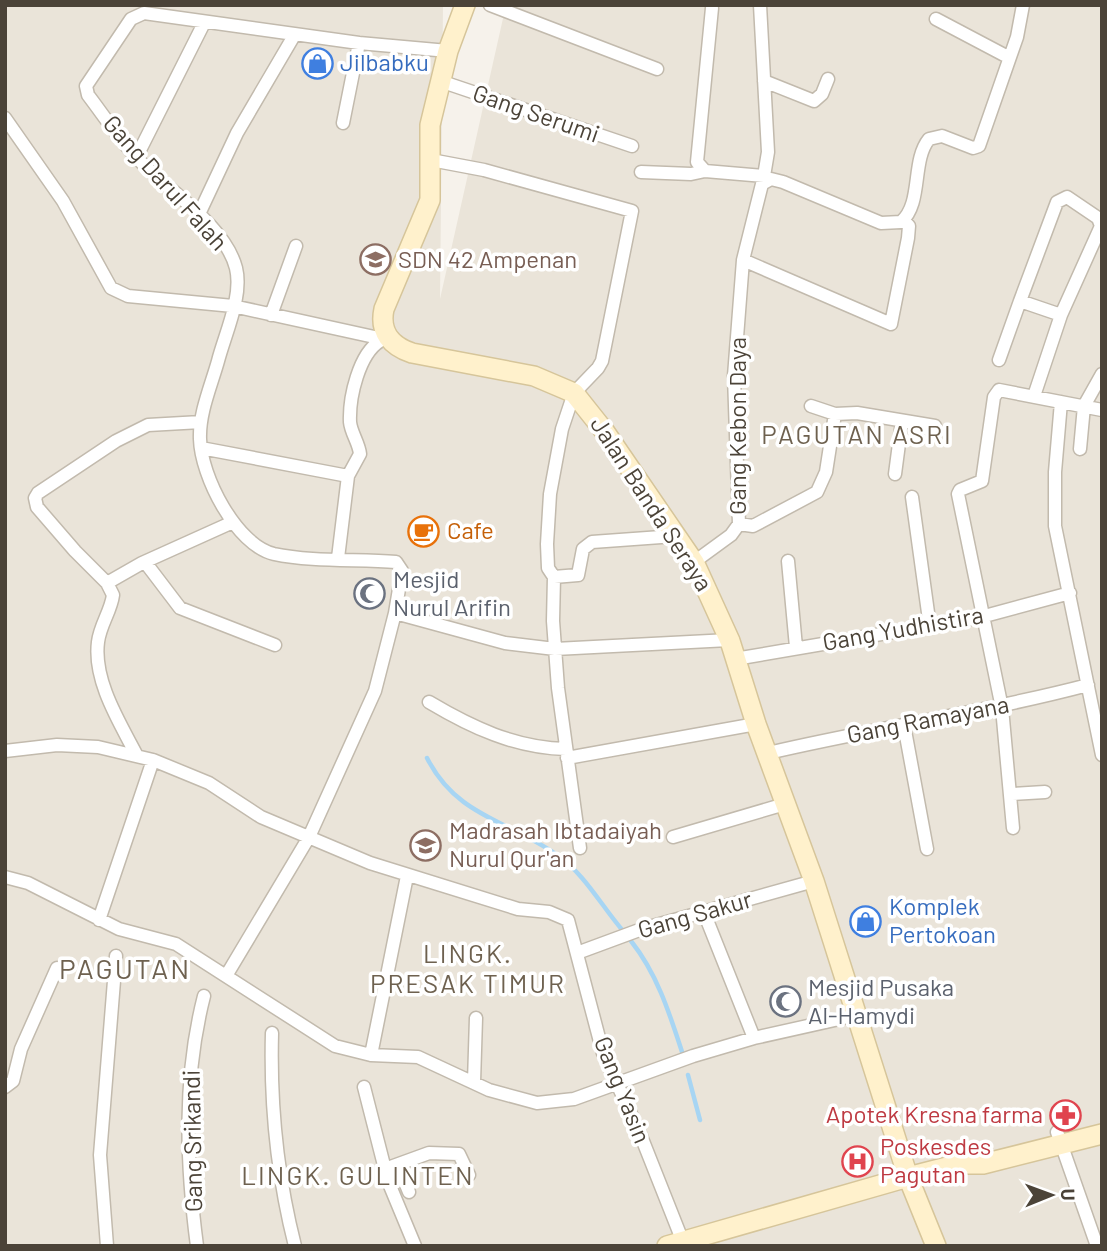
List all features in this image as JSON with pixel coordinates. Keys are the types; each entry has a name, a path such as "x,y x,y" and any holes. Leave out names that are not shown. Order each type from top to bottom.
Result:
{"street":[{"path":"384,340 384,309 408,246 428,208 432,185 430,125 448,51 465,5"},
{"path":"490,5 657,69"},
{"name":"Gang Kebon Daya","path":"694,562 731,535 738,524 734,376 743,260 765,178 768,152 760,5"},
{"path":"641,172 705,172 765,178 783,182 884,224 903,220 909,211 923,150 929,139 942,136 977,148 1017,37 1024,5"},
{"path":"705,172 697,162 697,152 712,8"},
{"name":"Gang Darul Falah","path":"395,612 402,571 396,562 265,551 254,546 233,522 211,479 201,448 201,422 233,306 237,279 233,261 199,214 136,158 88,95 86,86 131,19 142,9 204,23 359,43 448,51"},
{"path":"936,19 1008,57"},
{"path":"136,158 204,23"},
{"path":"199,214 237,133 295,34"},
{"path":"343,123 359,43"},
{"path":"764,82 814,101 822,94 828,79"},
{"name":"Gang Serumi","path":"440,81 632,146"},
{"path":"5,118 63,201 111,288 128,296 233,306 384,340"},
{"path":"431,160 484,170 632,211 602,360 598,368 574,393 562,429 550,494 548,566 554,577 555,649 580,848"},
{"path":"999,360 1057,202 1067,197 1097,217 1101,224 1029,396"},
{"path":"743,260 891,324 894,321 908,238 909,226 903,220"},
{"path":"271,315 296,246"},
{"path":"1020,301 1061,315"},
{"path":"338,558 348,476 360,452 350,421 358,372 367,351 384,340"},
{"name":"Jalan Banda Seraya","path":"384,340 411,353 534,376 574,393 606,432 694,562 729,640 756,724 814,881 908,1177 936,1246"},
{"path":"1080,449 1084,406 1102,374"},
{"path":"1013,828 1012,794 1002,708 958,498 960,490 982,481 996,392 1102,410"},
{"path":"1061,402 1055,526 1088,685 1099,720 1102,755"},
{"path":"811,406 835,414 857,414 935,426"},
{"path":"738,524 752,526 817,492 826,472 835,414"},
{"path":"895,474 902,421"},
{"path":"137,756 113,706 98,662 100,631 112,605 113,595 107,583 37,507 36,494 116,441 148,425 201,422"},
{"path":"201,448 348,476"},
{"path":"912,497 930,627"},
{"path":"107,583 145,562 233,522"},
{"path":"554,577 573,578 579,574 583,551 593,542 675,536"},
{"path":"788,561 796,647"},
{"path":"145,562 180,608 275,645"},
{"name":"Gang Yudhistira","path":"735,659 981,617 1070,593"},
{"path":"226,976 309,837 375,691 395,612 505,643 555,649 729,640"},
{"name":"Gang Ramayana","path":"768,753 1002,708 1088,685"},
{"path":"429,702 494,735 567,754 756,724"},
{"path":"904,725 927,849"},
{"path":"6,755 57,745 98,747 153,760 188,773 261,817 407,876 371,1055"},
{"path":"99,920 153,760"},
{"path":"1012,794 1045,792"},
{"path":"673,837 785,804"},
{"name":"Gang Yasin","path":"407,876 518,909 561,916 568,920 603,1053 643,1141 675,1244"},
{"path":"5,877 28,883 99,920 176,944 322,1039 371,1055 418,1057 474,1082 537,1103 574,1099 754,1038 857,1015"},
{"name":"Gang Sakur","path":"577,953 704,910 814,881"},
{"path":"704,910 754,1038"},
{"path":"107,1246 100,1155 116,956"},
{"path":"5,1087 13,1081 21,1049 57,968"},
{"name":"Gang Srikandi","path":"197,1246 187,1114 192,1054 204,996"},
{"path":"474,1082 476,1018"},
{"path":"272,1033 271,1090 276,1150 295,1246"},
{"path":"365,1087 415,1246"},
{"path":"675,1244 714,1239 807,1205 958,1164 983,1164 1059,1139 1102,1121"},
{"path":"1059,1139 1102,1134"},
{"path":"1059,1139 1097,1246"},
{"path":"391,1167 429,1153 459,1154 469,1175"},
{"path":"391,1167 409,1192"}],"shaded area":[{"path":"5,5 443,5 440,299 506,5 1102,5 1102,1246 5,1246"}],"waterway":[{"path":"427,758 439,778 468,805 539,843 567,863 585,881 624,932"},
{"path":"631,941 656,981 683,1055"},
{"path":"688,1075 700,1120"}],"place":[{"name":"Jilbabku","path":"317,63"},
{"name":"SDN 42 Ampenan","path":"375,260"},
{"name":"Cafe","path":"424,531"},
{"name":"Mesjid Nurul Arifin","path":"370,594"},
{"name":"Madrasah Ibtadaiyah Nurul Qur'an","path":"426,845"},
{"name":"Komplek Pertokoan","path":"866,921"},
{"name":"Mesjid Pusaka Al-Hamydi","path":"785,1002"},
{"name":"Apotek Kresna farma","path":"1066,1115"},
{"name":"Poskesdes Pagutan","path":"857,1161"}],"district":[{"name":"PAGUTAN ASRI","path":"857,435"},
{"name":"PAGUTAN","path":"125,969"},
{"name":"LINGK. PRESAK TIMUR","path":"468,969"},
{"name":"LINGK. GULINTEN","path":"358,1176"}]}
